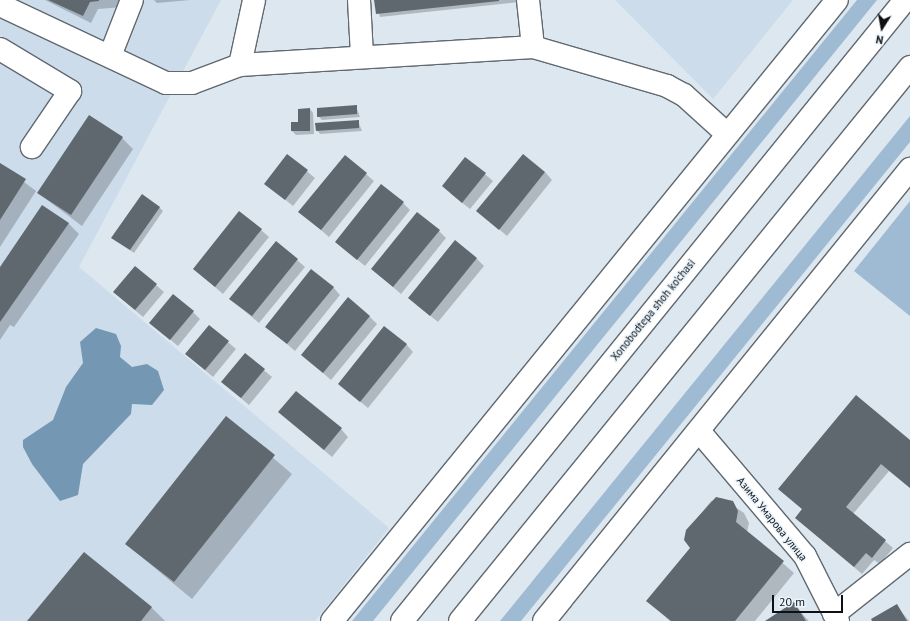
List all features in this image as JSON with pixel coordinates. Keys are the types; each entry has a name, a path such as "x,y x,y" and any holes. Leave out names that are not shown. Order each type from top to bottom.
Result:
{"main road":[{"path":"110,56 132,0"},
{"path":"240,65 254,0"},
{"path":"359,0 362,56"},
{"path":"528,0 533,47"},
{"path":"332,621 726,134 837,0"},
{"name":"Xonobodtepa shoh ko'chasi","path":"402,621 905,0"},
{"path":"3,4 166,83 192,83 240,65 362,56 533,47 666,86 684,96 726,134"},
{"path":"0,49 70,91 32,147"},
{"path":"460,621 910,67"},
{"path":"544,621 910,169"},
{"name":"Азима Умарова улица","path":"699,431 805,556 836,618 910,554"}],"shaded area":[{"path":"0,0 221,0 79,267 389,528 315,621 0,621"},
{"path":"615,0 793,0 713,99"},
{"path":"857,0 877,0 373,621 352,621"},
{"path":"910,116 910,142 521,621 500,621"},
{"path":"910,201 910,316 854,271"},
{"path":"96,328 116,334 121,346 120,357 132,367 147,364 158,371 164,390 152,405 132,404 131,414 83,464 78,495 60,501 32,464 23,447 23,440 53,420 66,387 83,363 80,342"}],"building":[{"path":"48,0 99,1 90,2 83,16"},
{"path":"374,0 499,0 499,1 376,14"},
{"path":"357,105 357,114 317,117 317,108"},
{"path":"310,108 310,131 291,131 291,122 298,122 298,109"},
{"path":"89,115 123,137 71,215 37,193"},
{"path":"359,120 359,128 316,131 315,123"},
{"path":"287,154 308,170 285,200 264,184"},
{"path":"523,154 545,172 499,230 476,211"},
{"path":"345,155 367,173 321,230 298,212"},
{"path":"465,157 486,173 462,203 442,186"},
{"path":"0,163 26,179 0,220"},
{"path":"381,184 404,202 357,260 335,242"},
{"path":"142,194 160,207 130,250 111,238"},
{"path":"42,205 69,223 0,322 0,267"},
{"path":"239,211 262,229 215,287 193,269"},
{"path":"417,212 440,230 393,287 371,269"},
{"path":"455,240 477,258 430,316 408,298"},
{"path":"276,241 298,259 252,316 229,299"},
{"path":"135,266 157,284 135,310 113,292"},
{"path":"311,269 334,287 287,344 265,327"},
{"path":"173,294 194,311 170,340 149,323"},
{"path":"348,297 370,316 323,373 301,355"},
{"path":"209,325 229,341 205,370 185,354"},
{"path":"384,326 407,344 360,402 338,384"},
{"path":"245,353 265,369 241,398 221,382"},
{"path":"296,391 342,428 324,450 278,412"},
{"path":"856,395 910,440 910,488 881,464 846,507 886,540 872,558 866,553 854,567 795,518 802,509 778,489"},
{"path":"226,416 275,455 174,582 125,544"},
{"path":"716,497 733,501 738,511 736,522 784,561 735,621 671,621 646,601 690,548 684,540 686,530"},
{"path":"84,552 152,607 141,621 27,621"},
{"path":"794,602 806,621 765,621"},
{"path":"897,604 907,621 872,621 871,619"}]}
